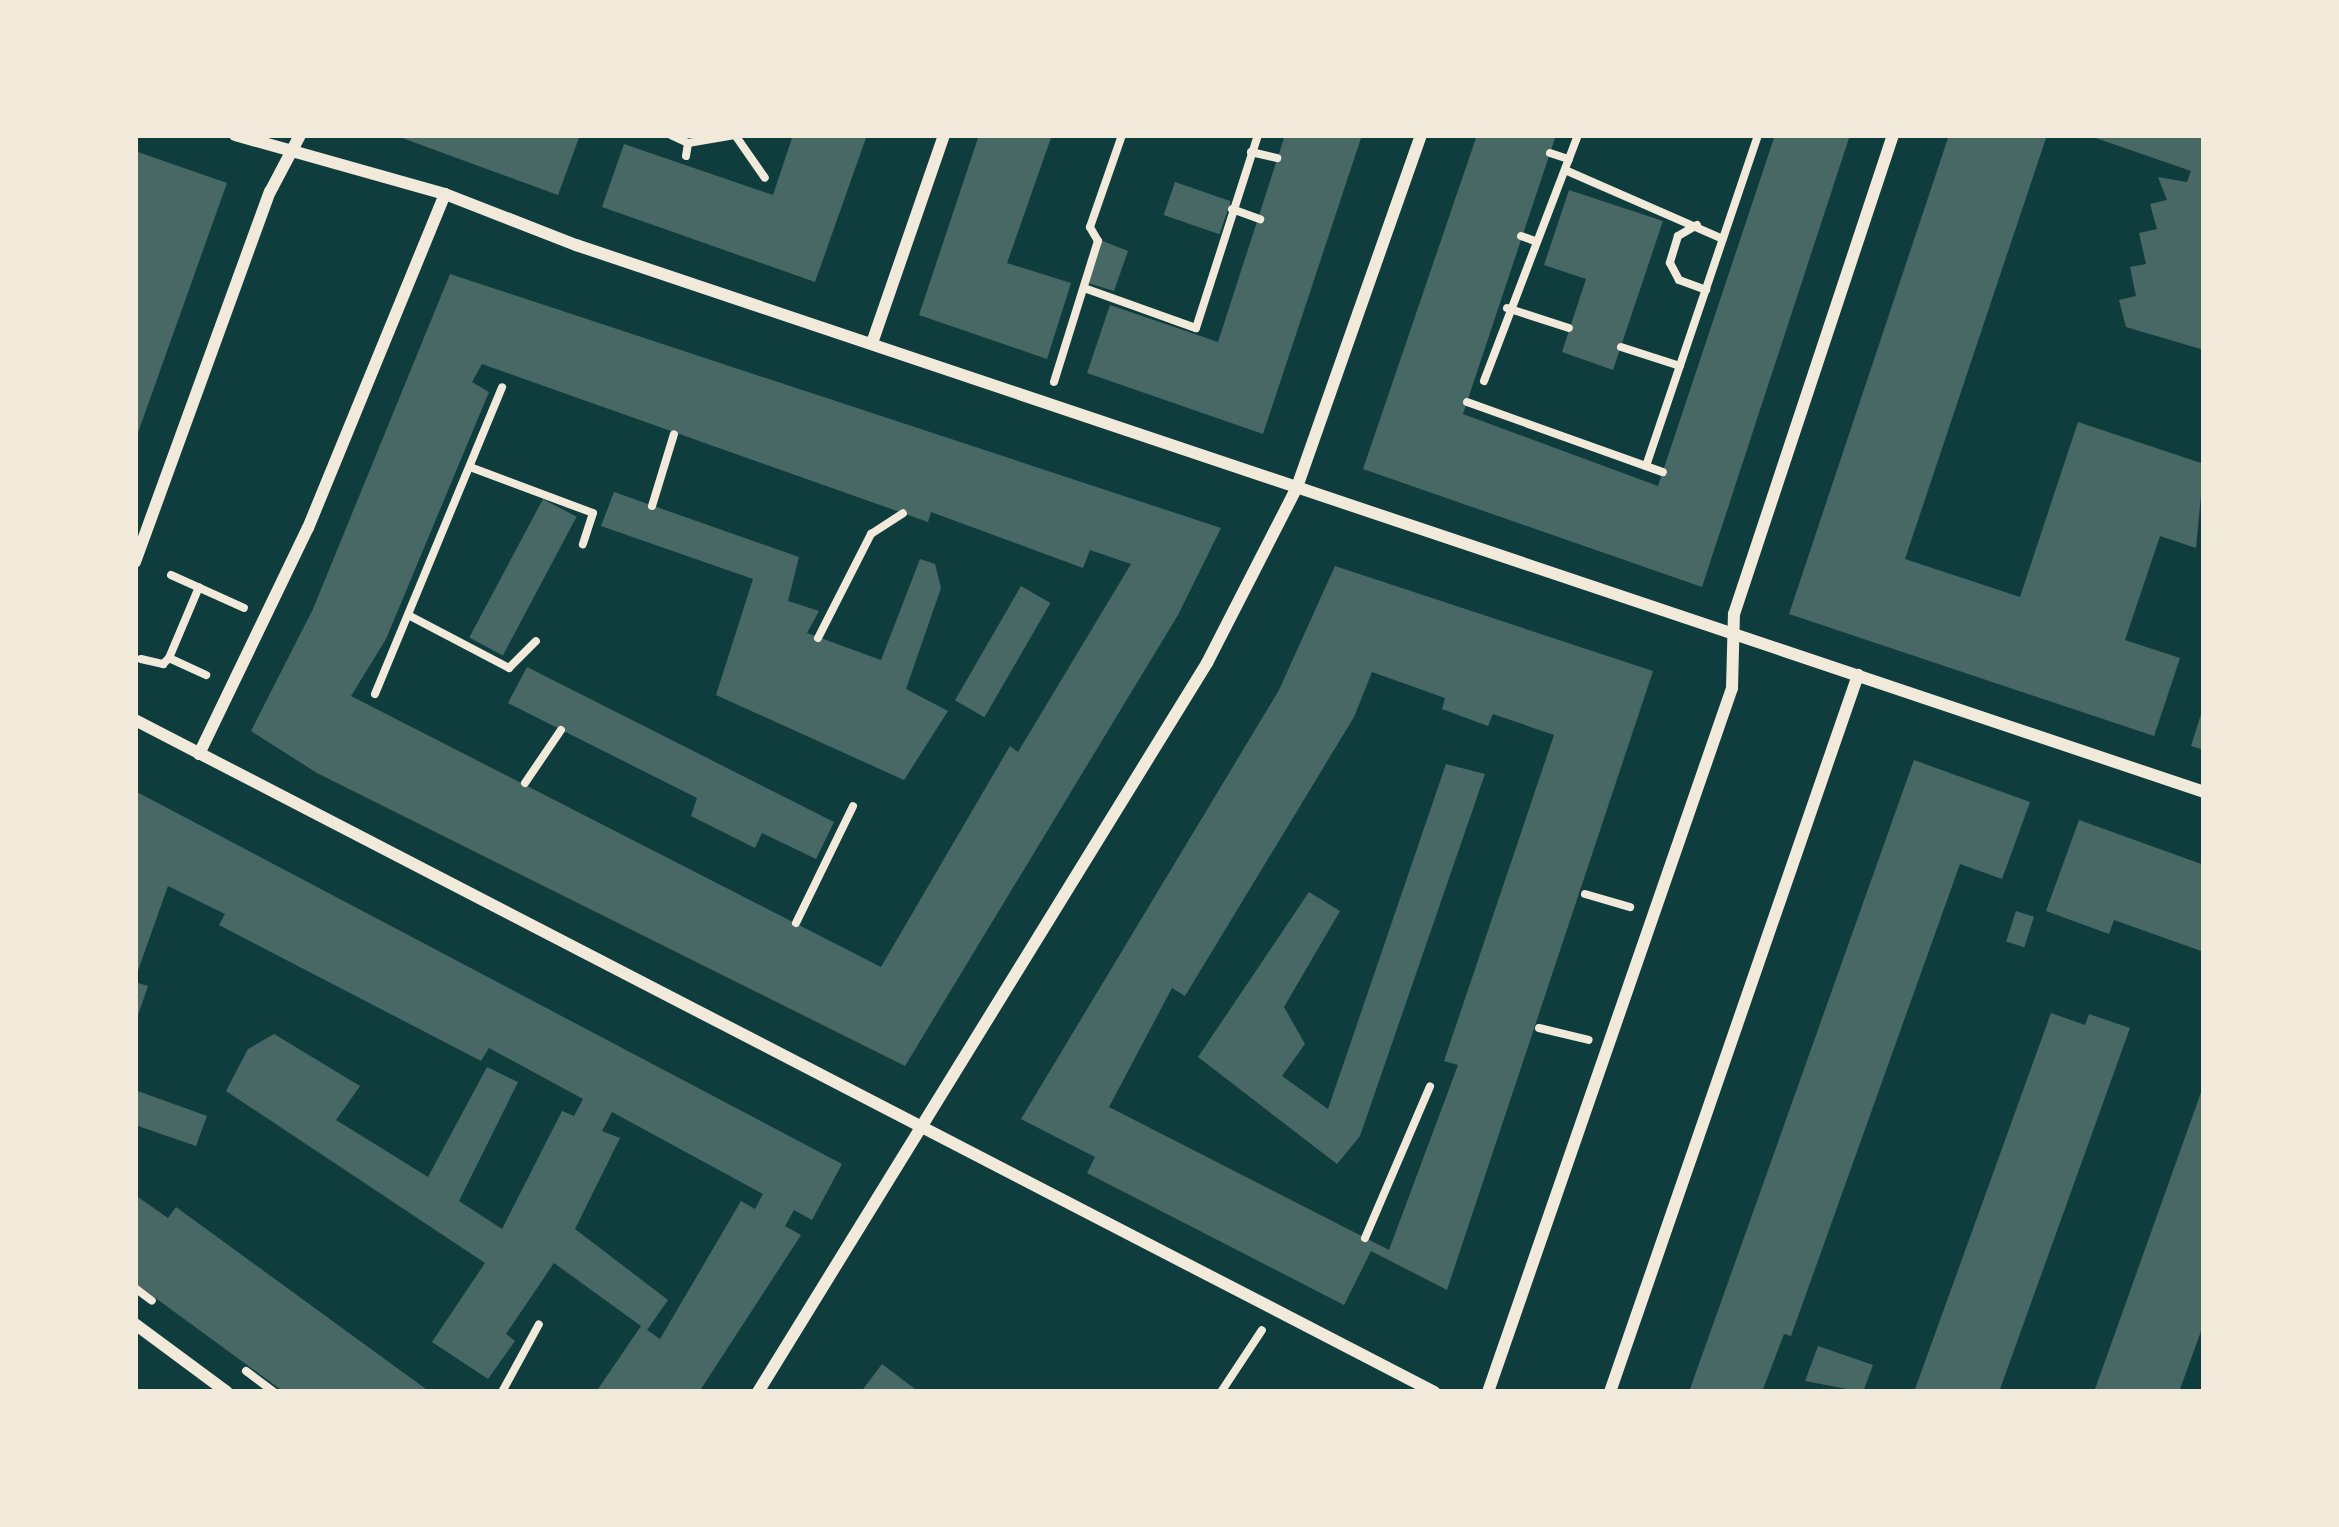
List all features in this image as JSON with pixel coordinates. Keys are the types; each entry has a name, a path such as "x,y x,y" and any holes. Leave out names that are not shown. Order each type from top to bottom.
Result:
{"street":[{"path":"235,135 297,142 1733,638 1858,675 2204,792"},
{"path":"872,344 944,135"},
{"path":"758,1392 1207,663 1297,487 1421,135"},
{"path":"1488,1392 1732,688 1734,614 1893,135"},
{"path":"135,562 270,192 297,142"},
{"path":"199,754 267,618 445,194"},
{"path":"1610,1392 1858,675"},
{"path":"135,720 1434,1392"},
{"path":"135,1324 227,1392"}],"path":[{"path":"671,135 688,143 735,135 765,178"},
{"path":"1048,401 1098,242 1090,227 1122,135"},
{"path":"1084,288 1196,328 1258,135"},
{"path":"1484,381 1507,308 1578,135"},
{"path":"1646,466 1758,135"},
{"path":"686,156 688,143"},
{"path":"1252,152 1277,158"},
{"path":"1550,153 1569,159"},
{"path":"1565,170 1723,239"},
{"path":"1232,209 1259,219"},
{"path":"1697,225 1678,236 1670,263 1679,280 1706,290"},
{"path":"1521,236 1535,241"},
{"path":"1507,308 1569,328"},
{"path":"1621,346 1680,366"},
{"path":"375,694 502,387"},
{"path":"1467,402 1663,472"},
{"path":"652,506 674,434"},
{"path":"470,467 593,513 583,544"},
{"path":"818,638 872,534 903,513"},
{"path":"171,575 267,618"},
{"path":"141,658 163,664 169,658 199,587"},
{"path":"410,616 509,668 536,641"},
{"path":"169,658 206,675"},
{"path":"526,783 561,730"},
{"path":"796,922 853,806"},
{"path":"1585,894 1654,915"},
{"path":"1539,1028 1607,1046"},
{"path":"1365,1238 1430,1086"},
{"path":"502,1392 539,1324"},
{"path":"1221,1392 1262,1330"}],"building":[{"path":"394,135 580,135 558,195"},
{"path":"793,135 867,135 815,282 602,207 624,144 773,195"},
{"path":"979,135 1052,135 1007,263 1071,283 1047,359 919,315"},
{"path":"1285,135 1362,135 1263,434 1087,373 1110,305 1218,342"},
{"path":"1477,135 1556,135 1463,414 1658,486 1775,135 1850,135 1702,587 1363,469"},
{"path":"1949,135 2047,135 1905,559 2020,597 2078,422 2204,464 2196,548 2160,536 2125,640 2180,658 2154,736 1789,614"},
{"path":"2087,135 2204,135 2204,350 2126,327 2119,300 2136,296 2130,267 2146,264 2139,233 2157,229 2150,204 2167,200 2158,177 2187,182 2191,171"},
{"path":"135,151 227,183 135,441"},
{"path":"1175,182 1231,201 1219,234 1164,215"},
{"path":"1569,190 1663,221 1613,370 1562,352 1586,279 1544,265"},
{"path":"1100,240 1128,251 1114,291 1088,283"},
{"path":"450,274 1221,528 1178,615 905,1066 317,773 251,731 313,609","holes":["482,364 928,522 931,512 1083,568 1090,550 1131,564 1018,752 1010,746 881,967 351,696 386,639 489,392 472,382"]},
{"path":"614,492 799,557 788,601 819,611 807,633 881,660 920,559 935,564 941,588 906,689 948,711 904,780 716,695 753,579 601,526"},
{"path":"543,499 577,517 503,655 469,638"},
{"path":"1335,566 1653,671 1447,1290 1371,1251 1344,1305 1087,1173 1095,1157 1021,1119 1279,690","holes":["1372,672 1445,698 1442,709 1488,726 1493,714 1554,735 1444,1061 1458,1065 1389,1250 1109,1107 1172,988 1185,996 1354,717"]},
{"path":"1021,586 1050,603 984,717 955,700"},
{"path":"527,667 834,822 816,859 762,833 755,848 691,816 697,798 508,703"},
{"path":"2204,708 2204,750 2191,746"},
{"path":"1914,760 2030,802 2002,879 1960,864 1791,1336 1784,1334 1762,1392 1689,1392"},
{"path":"1446,764 1485,774 1360,1136 1337,1164 1198,1057 1309,892 1340,911 1284,1007 1305,1044 1282,1076 1328,1109"},
{"path":"135,791 842,1164 812,1220 794,1210 785,1226 801,1235 699,1392 596,1392 641,1326 554,1263 506,1334 515,1341 488,1379 432,1342 485,1263 226,1091 248,1049 274,1034 360,1086 336,1120 428,1177 487,1067 518,1082 459,1201 502,1229 562,1111 574,1116 583,1099 489,1048 481,1061 219,925 225,914 168,886 135,979","holes":["612,1112 763,1194 755,1209 741,1201 660,1339 647,1330 668,1300 575,1229 620,1138 602,1131"]},
{"path":"2079,820 2204,865 2204,952 2114,920 2109,934 2046,911"},
{"path":"2016,911 2034,917 2024,947 2006,941"},
{"path":"135,982 148,986 136,1021 135,1021"},
{"path":"2051,1013 2085,1025 2089,1014 2130,1028 1999,1392 1914,1392"},
{"path":"2203,1087 2204,1323 2179,1392 2094,1392"},
{"path":"135,1090 207,1116 196,1146 135,1125"},
{"path":"135,1195 168,1218 176,1207 430,1392 284,1392 135,1283"},
{"path":"1818,1346 1873,1365 1863,1392 1805,1381"},
{"path":"882,1364 919,1392 861,1392"}]}
